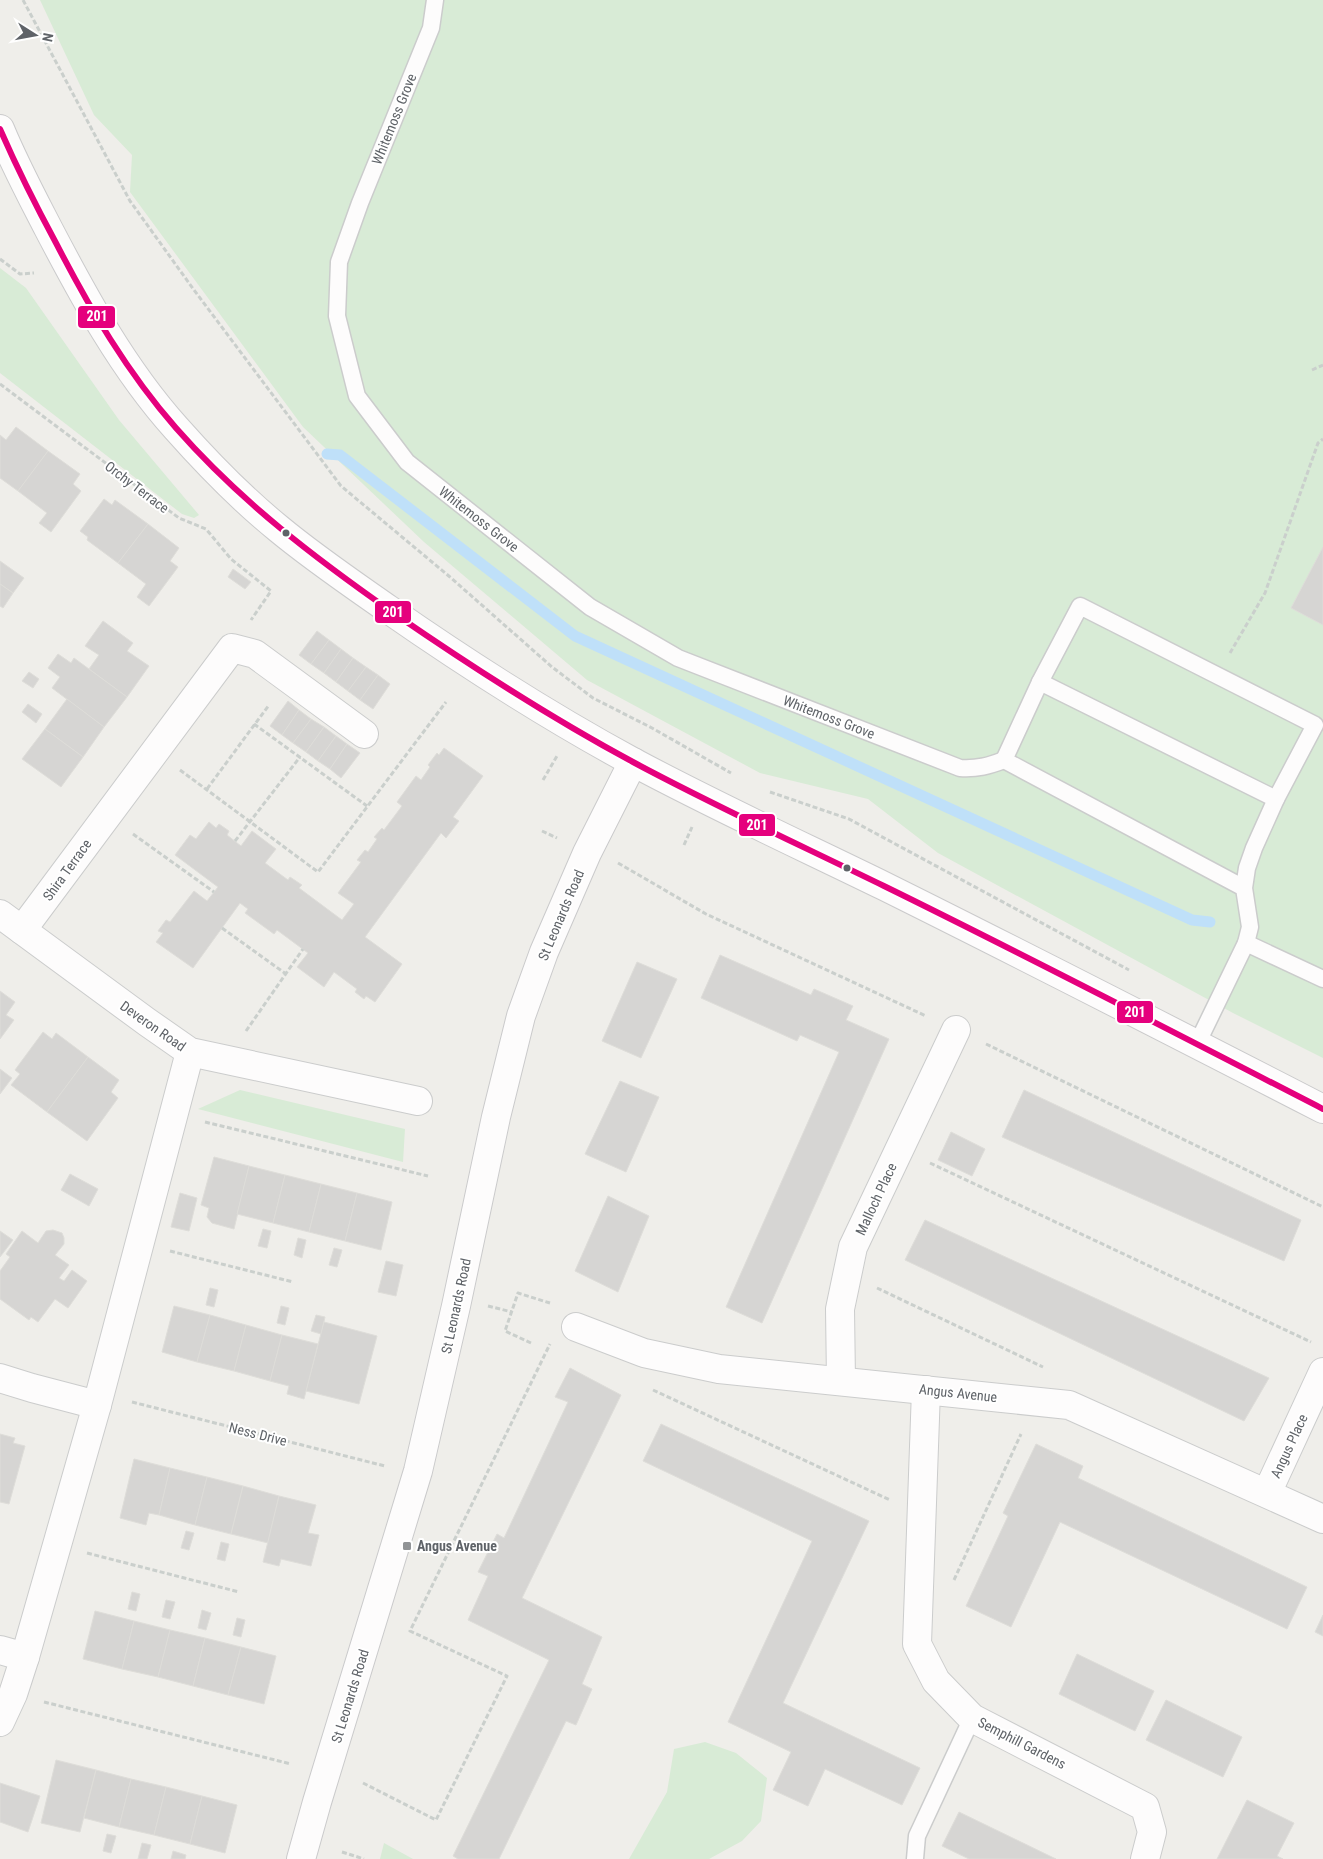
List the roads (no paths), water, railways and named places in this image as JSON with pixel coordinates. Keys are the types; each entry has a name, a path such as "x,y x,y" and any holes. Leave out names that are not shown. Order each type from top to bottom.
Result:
{"street":[{"path":"0,129 6,162 71,272 142,386 174,426 219,474 276,528 332,570 425,635 554,717 633,762 946,917 1323,1110"},
{"name":"Shira Terrace","path":"22,930 232,648 255,654 364,734"},
{"name":"St Leonards Road","path":"301,1859 418,1471 456,1306 496,1117 521,1016 544,952 587,853 633,762"},
{"name":"Deveron Road","path":"0,914 146,1022 190,1052 418,1101"},
{"name":"Malloch Place","path":"840,1381 840,1309 853,1248 956,1030"},
{"path":"0,1722 13,1694 12,1654 57,1545 98,1399 190,1052"},
{"name":"Angus Avenue","path":"563,1337 719,1369 1069,1405 1323,1519"},
{"name":"Angus Place","path":"1267,1493 1323,1372"},
{"path":"0,1378 32,1388 98,1399"},
{"name":"Semphill Gardens","path":"926,1390 917,1644 936,1681 972,1718 1145,1806 1152,1832 1145,1859"}],"lane":[{"name":"Whitemoss Grove","path":"435,0 431,28 360,203 339,262 337,316 357,396 407,462 590,607 678,658 960,768 981,767 1004,760"},
{"path":"1197,1044 1246,943 1250,927 1244,888 1254,848 1276,799 1315,725 1080,606 1040,682 1004,760 1244,888"},
{"path":"1040,682 1276,799"},
{"path":"1246,943 1323,978"},
{"path":"915,1859 917,1836 972,1718"}],"waterway":[{"path":"327,454 340,455 575,636 1192,920 1210,922"}],"place":[{"name":"Angus Avenue","path":"407,1546"}]}
